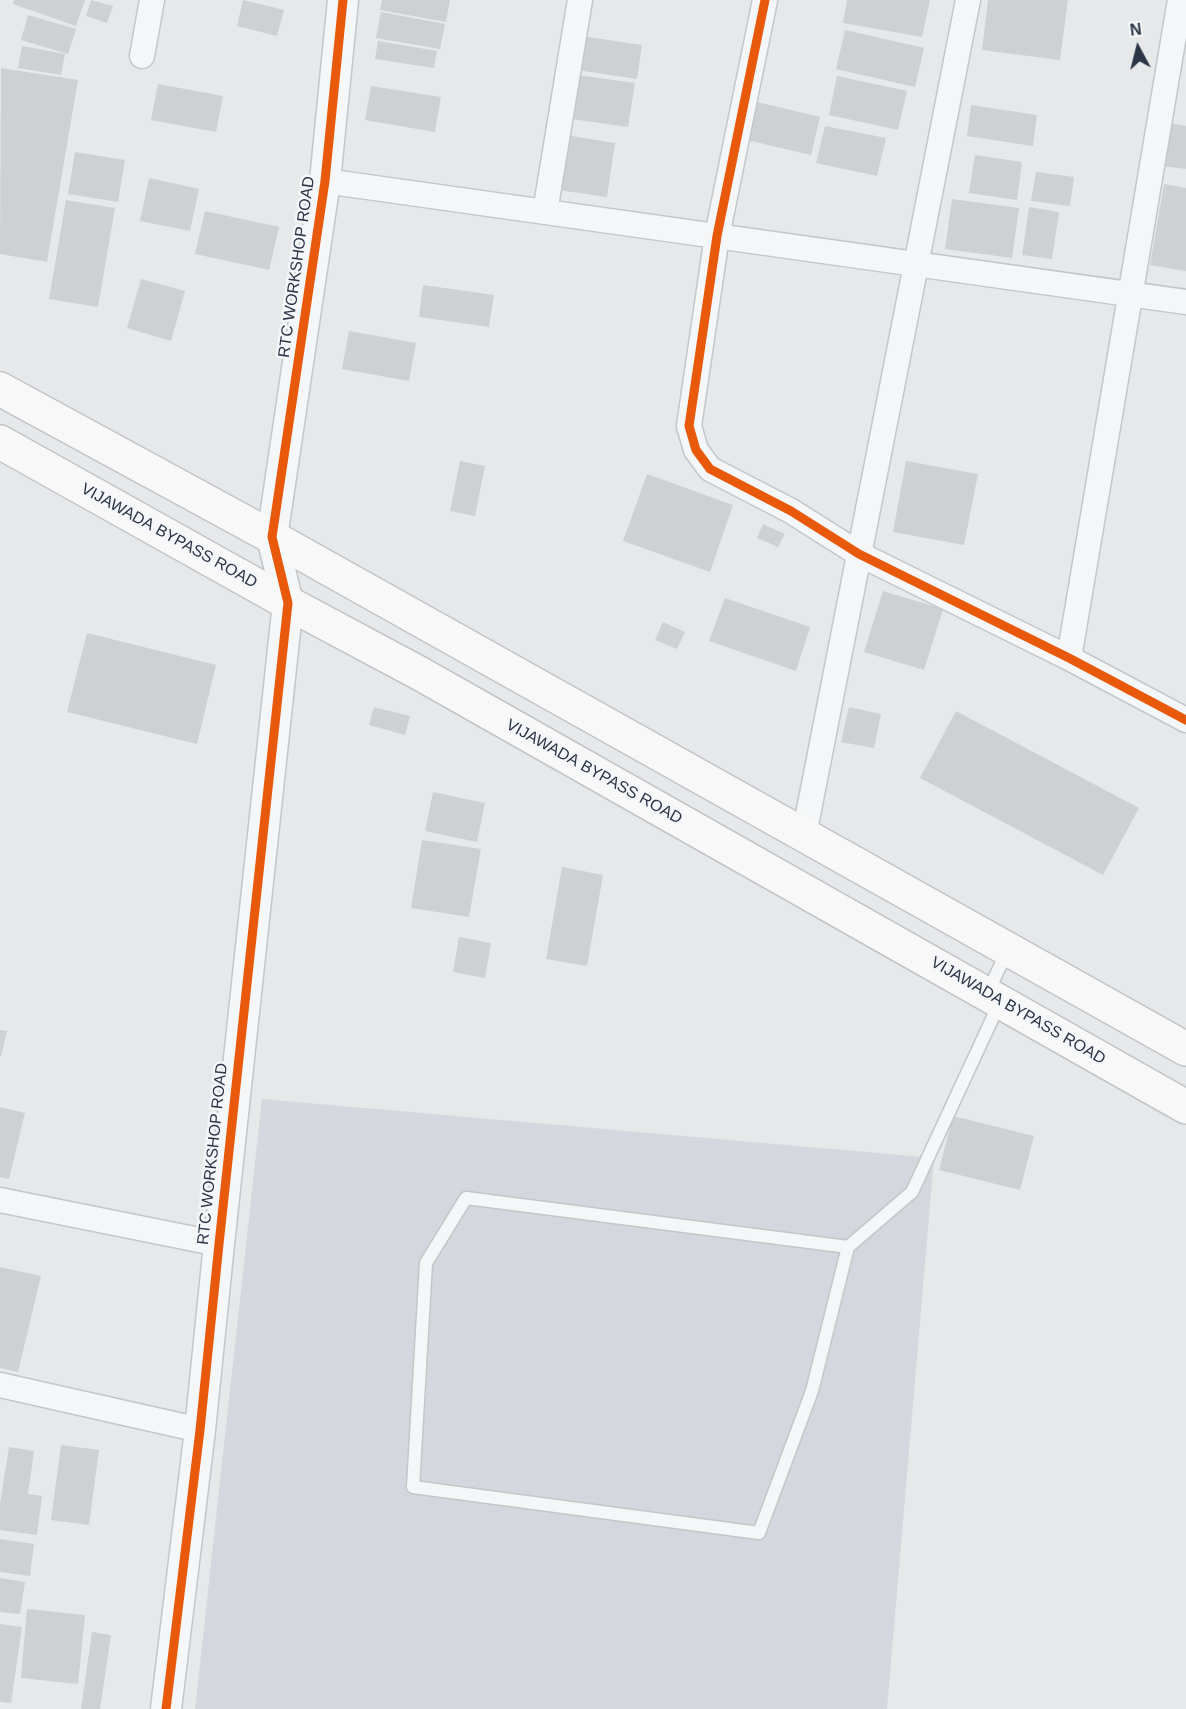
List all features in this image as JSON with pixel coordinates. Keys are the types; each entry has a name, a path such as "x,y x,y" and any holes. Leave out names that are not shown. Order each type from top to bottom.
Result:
{"main road":[{"path":"0,389 272,537 1186,1049"},
{"name":"VIJAWADA BYPASS ROAD","path":"0,442 288,603 419,673 1186,1107"}],"street":[{"path":"142,56 152,0"},
{"name":"RTC WORKSHOP ROAD","path":"166,1709 201,1430 288,603 272,537 325,181 343,0"},
{"path":"545,212 580,0"},
{"path":"765,0 717,236 689,426 696,450 710,470 791,511 859,554 1069,658 1186,720"},
{"path":"804,835 968,0"},
{"path":"1069,658 1180,0"},
{"path":"325,181 1186,302"},
{"path":"0,1200 219,1244"},
{"path":"0,1385 201,1430"}],"lane":[{"path":"848,1247 466,1198 426,1263 413,1487 759,1533 813,1391 848,1247 912,1192 994,997 1008,949"}],"shaded area":[{"path":"262,1099 934,1158 887,1709 195,1709"}],"building":[{"path":"14,0 85,0 76,26 13,4"},
{"path":"91,0 113,6 107,23 86,16"},
{"path":"243,0 284,10 277,36 237,26"},
{"path":"382,0 450,0 446,22 380,10"},
{"path":"847,0 930,0 922,37 843,23"},
{"path":"988,0 1068,0 1060,60 982,50"},
{"path":"381,12 445,24 440,49 376,38"},
{"path":"28,15 76,29 68,54 21,40"},
{"path":"845,30 924,48 915,87 836,69"},
{"path":"575,35 642,45 637,79 570,69"},
{"path":"378,41 437,51 434,68 375,59"},
{"path":"22,46 65,54 61,75 18,68"},
{"path":"1,68 78,80 47,262 0,254"},
{"path":"571,74 635,83 628,127 565,118"},
{"path":"837,76 907,91 898,130 829,115"},
{"path":"158,84 223,96 216,132 151,120"},
{"path":"371,86 441,97 435,132 365,120"},
{"path":"757,102 820,117 811,155 747,140"},
{"path":"971,105 1037,115 1033,146 967,136"},
{"path":"1169,123 1186,126 1186,169 1162,166"},
{"path":"825,126 886,138 877,176 816,163"},
{"path":"566,135 615,143 607,197 558,190"},
{"path":"75,152 125,160 118,202 68,194"},
{"path":"975,155 1022,162 1017,200 969,193"},
{"path":"1036,172 1074,177 1070,206 1031,201"},
{"path":"149,178 199,189 190,231 140,221"},
{"path":"1164,184 1186,188 1186,271 1150,265"},
{"path":"952,199 1019,208 1012,258 945,249"},
{"path":"66,200 115,208 98,307 49,299"},
{"path":"1029,207 1059,212 1052,259 1022,255"},
{"path":"205,211 279,227 269,270 195,254"},
{"path":"141,279 185,291 171,341 127,328"},
{"path":"423,285 494,295 489,327 419,317"},
{"path":"349,331 416,343 409,381 342,369"},
{"path":"460,461 485,466 475,516 450,511"},
{"path":"906,461 978,474 964,545 893,532"},
{"path":"647,474 733,505 710,572 623,541"},
{"path":"763,524 785,534 778,547 757,538"},
{"path":"883,591 943,609 924,670 864,652"},
{"path":"725,598 810,627 796,671 709,641"},
{"path":"663,622 685,632 677,649 655,640"},
{"path":"87,633 216,665 197,744 67,712"},
{"path":"374,707 410,716 405,735 369,725"},
{"path":"849,707 881,714 874,748 841,742"},
{"path":"956,711 1139,808 1103,875 920,778"},
{"path":"433,792 485,803 477,842 425,831"},
{"path":"422,840 481,849 469,917 411,908"},
{"path":"562,867 603,875 587,966 546,959"},
{"path":"459,937 491,943 485,978 453,972"},
{"path":"0,1030 7,1031 1,1056 0,1056"},
{"path":"0,1107 25,1113 9,1179 0,1177"},
{"path":"953,1116 1034,1136 1020,1190 939,1170"},
{"path":"0,1267 41,1276 18,1372 0,1368"},
{"path":"61,1445 99,1450 89,1525 51,1520"},
{"path":"9,1447 34,1451 28,1494 42,1496 37,1535 0,1530 0,1504"},
{"path":"0,1539 34,1544 30,1576 0,1572"},
{"path":"0,1578 25,1582 20,1614 0,1612"},
{"path":"27,1609 85,1615 78,1684 21,1678"},
{"path":"0,1624 22,1627 11,1703 0,1702"},
{"path":"92,1632 111,1635 100,1709 81,1709"}],"cycle path":[{"path":"166,1709 200,1430 288,603 272,537 325,181 343,0"},
{"path":"765,0 717,236 689,426 696,450 710,469 791,511 859,554 1069,658 1186,720"}]}
